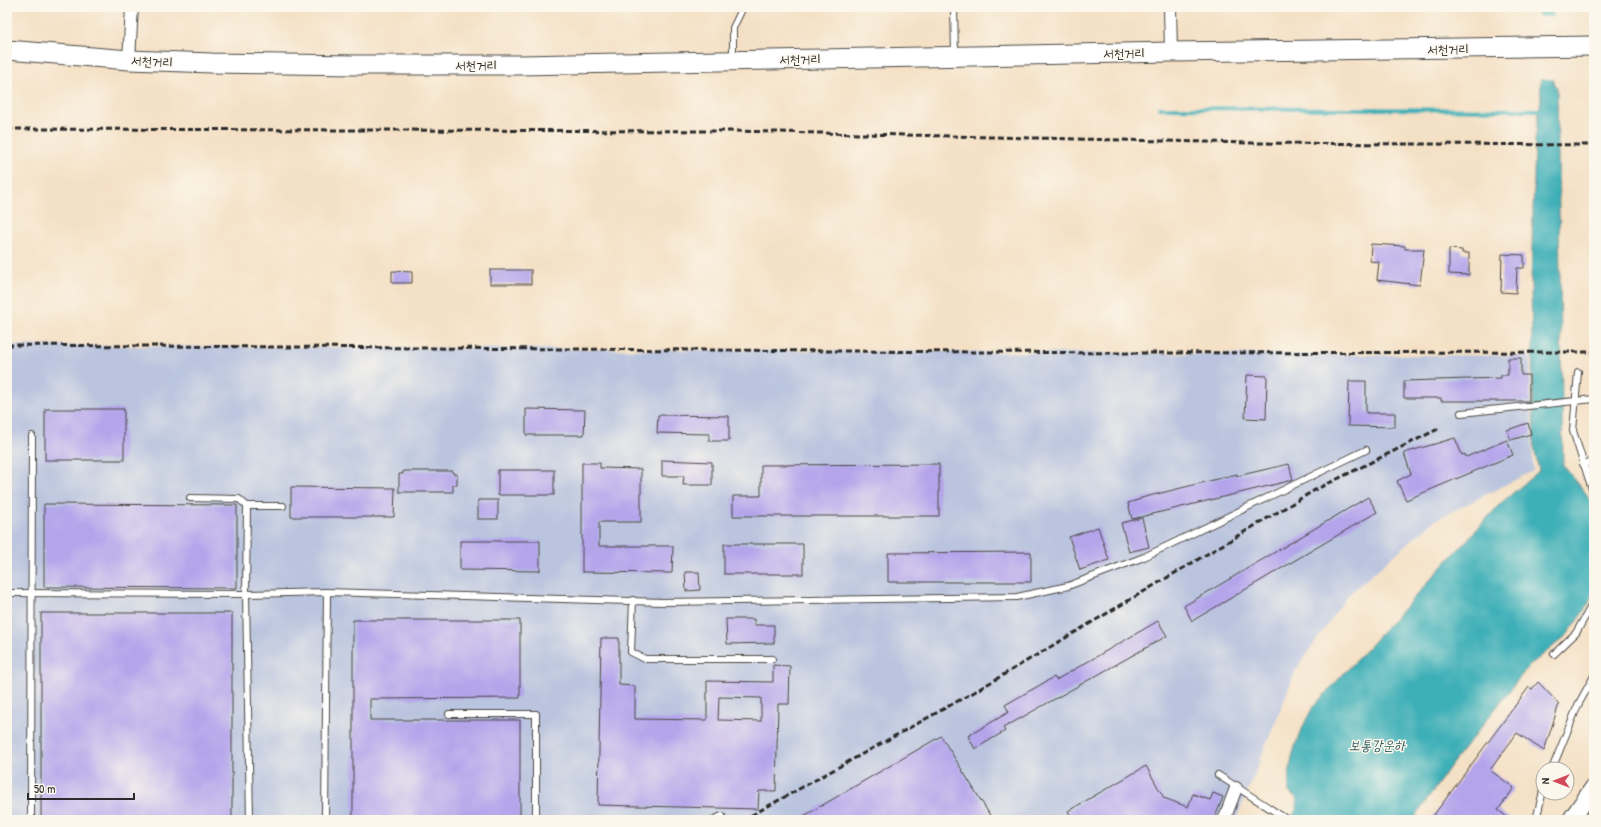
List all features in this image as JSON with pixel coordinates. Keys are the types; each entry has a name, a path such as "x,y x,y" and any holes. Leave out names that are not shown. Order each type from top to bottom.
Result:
{"main road":[{"name":"서천거리","path":"7,50 129,60 356,65 1594,46"}],"street":[{"path":"129,60 132,7"},
{"path":"1170,7 1171,52"},
{"path":"1571,820 1594,787"},
{"path":"1224,820 1236,788"}],"lane":[{"path":"733,60 733,28 743,7"},
{"path":"954,7 955,56"},
{"path":"1578,372 1573,431 1594,495"},
{"path":"1461,413 1594,399"},
{"path":"31,820 32,436"},
{"path":"7,593 246,594 327,592 663,602 1018,597 1068,586 1144,557 1366,450"},
{"path":"1583,464 1594,461"},
{"path":"190,498 239,499 247,506 283,506"},
{"path":"247,506 246,594 250,820"},
{"path":"325,820 327,592"},
{"path":"633,600 631,652 645,659 772,659"},
{"path":"1554,654 1576,633 1594,601"},
{"path":"1555,761 1578,705 1594,676"},
{"path":"449,714 536,714 536,820"},
{"path":"1218,776 1286,819"},
{"path":"1536,820 1539,801"},
{"path":"713,820 722,816"}],"shaded area":[{"path":"7,345 1530,356 1533,471 1435,520 1347,596 1296,670 1236,820 7,820"}],"water":[{"name":"보통강운하","path":"1539,7 1552,7 1553,80 1554,85 1557,87 1563,465 1585,492 1594,508 1594,590 1588,605 1567,635 1528,667 1452,764 1413,820 1290,820 1297,808 1297,798 1289,792 1292,758 1298,737 1313,707 1501,503 1539,471 1534,447 1531,283 1535,140 1541,99"}],"pier":[{"path":"1538,17 1553,17 1555,79 1539,79"}],"building":[{"path":"1371,244 1405,246 1405,249 1424,249 1420,285 1377,280 1379,262 1370,261"},
{"path":"1449,249 1462,250 1462,253 1469,253 1469,275 1449,274"},
{"path":"1502,254 1524,255 1524,268 1517,268 1516,293 1501,292"},
{"path":"490,270 531,270 531,284 490,284"},
{"path":"392,271 412,272 412,283 392,283"},
{"path":"1508,358 1521,358 1521,375 1529,375 1529,401 1441,401 1441,398 1404,398 1404,381 1501,378 1501,375 1508,375"},
{"path":"1247,375 1267,376 1266,419 1245,418"},
{"path":"1349,381 1366,381 1366,413 1395,413 1395,427 1348,426"},
{"path":"45,409 124,409 124,460 45,460"},
{"path":"526,409 585,410 584,435 526,435"},
{"path":"658,415 729,416 729,441 709,441 709,434 657,433"},
{"path":"1528,423 1531,434 1511,440 1507,430"},
{"path":"1455,438 1462,455 1465,454 1466,457 1507,440 1513,455 1406,500 1397,481 1411,474 1404,453"},
{"path":"662,460 712,462 712,485 683,485 684,476 662,476"},
{"path":"582,463 600,463 600,468 641,469 641,522 599,522 599,546 673,546 672,573 582,572"},
{"path":"939,464 939,516 733,516 733,496 761,496 761,465"},
{"path":"1289,464 1293,480 1132,519 1128,503 1141,498 1237,474 1237,476"},
{"path":"498,470 554,470 554,495 498,495"},
{"path":"403,471 453,471 453,474 457,474 457,485 453,485 453,492 399,492 399,474 403,474"},
{"path":"291,487 395,488 394,517 291,517"},
{"path":"1368,497 1377,512 1192,621 1184,606"},
{"path":"478,500 498,500 498,519 478,519"},
{"path":"44,504 237,505 237,588 44,587"},
{"path":"1142,518 1149,547 1129,552 1121,523"},
{"path":"1098,527 1109,560 1080,570 1069,537"},
{"path":"460,541 540,541 540,571 460,570"},
{"path":"724,544 803,544 803,574 724,574"},
{"path":"1031,552 1031,582 888,582 888,553"},
{"path":"685,572 699,572 700,590 686,591"},
{"path":"41,613 232,613 232,820 41,820"},
{"path":"726,619 754,619 754,625 774,625 774,643 727,644"},
{"path":"353,620 520,620 520,698 370,699 370,720 520,720 520,820 353,820"},
{"path":"1158,621 1167,636 1003,728 1005,731 975,749 968,736 1009,712 1005,705 1054,677 1056,680"},
{"path":"601,638 619,638 619,685 635,686 635,719 707,720 707,681 773,682 773,665 790,666 789,704 778,704 776,791 759,791 758,809 598,805","holes":["719,697 761,698 761,721 718,720"]},
{"path":"1538,682 1559,704 1544,751 1517,733 1490,770 1514,788 1498,810 1511,820 1430,820 1529,687 1532,689"},
{"path":"941,736 993,820 797,820"},
{"path":"1146,766 1164,798 1188,807 1193,794 1210,800 1213,793 1223,797 1214,820 1073,820 1068,811"}],"waterway":[{"path":"1160,108 1543,110"}],"railway":[{"path":"7,129 734,131 1250,143 1594,145"},
{"path":"7,345 1120,353 1594,352"},
{"path":"743,820 976,691 1315,490 1438,429"}]}
